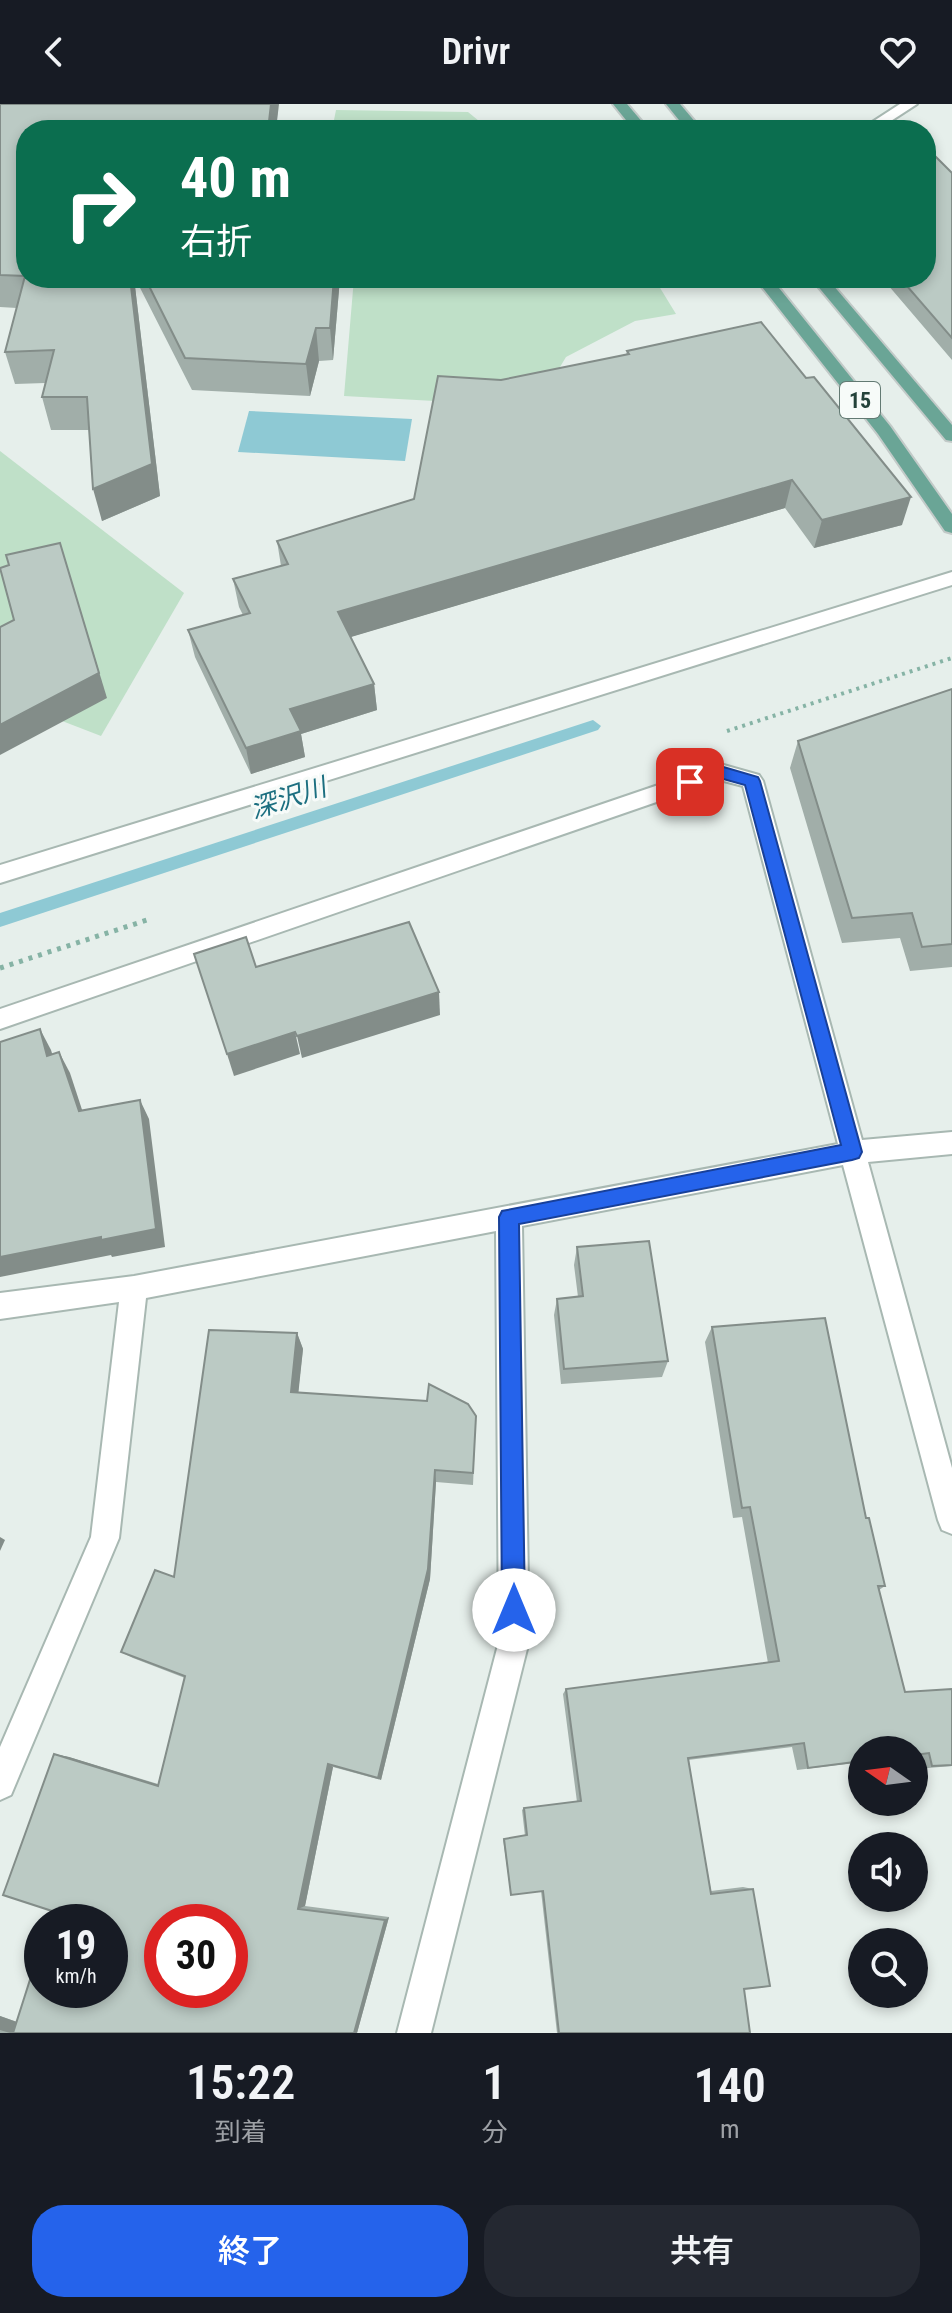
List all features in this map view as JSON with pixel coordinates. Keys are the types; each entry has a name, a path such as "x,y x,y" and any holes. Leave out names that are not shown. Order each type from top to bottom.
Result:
{"main road":[{"path":"620,104 634,120"},
{"path":"673,104 687,120"},
{"name":"15","path":"771,288 874,418 952,527"},
{"name":"15","path":"827,288 952,436"}],"street":[{"path":"895,120 910,104"},
{"path":"0,874 952,578"},
{"path":"0,1019 720,772 752,781 952,1520"},
{"path":"0,1306 134,1288 852,1152 952,1143"},
{"path":"414,2033 514,1641 509,1217"},
{"path":"0,1784 105,1538 134,1288"}],"green space":[{"path":"336,110 468,112 478,120 334,120"},
{"path":"353,288 660,288 676,314 635,321 566,357 548,387 489,404 344,396"},
{"path":"0,451 184,593 101,736 0,697"}],"water":[{"path":"249,411 412,419 405,461 238,452"}],"building":[{"path":"0,104 271,104 269,120 16,120 16,276 0,275"},
{"path":"936,157 952,173 952,338 909,288 936,288"},
{"path":"22,288 131,288 152,464 93,489 87,397 42,397 54,350 5,352"},
{"path":"150,288 333,288 330,328 316,328 306,364 185,358"},
{"path":"761,322 806,378 814,377 911,497 822,520 792,480 338,612 374,684 290,709 301,731 246,748 188,630 250,613 233,579 288,564 277,541 414,499 438,376 501,380 629,354 627,351"},
{"path":"60,543 99,673 0,725 0,627 14,620 0,568 9,565 6,555"},
{"path":"952,689 952,944 922,947 912,913 852,918 798,741"},
{"path":"409,922 439,992 227,1054 194,954 246,937 256,967"},
{"path":"40,1029 47,1056 59,1052 79,1111 140,1100 156,1229 0,1257 0,1042"},
{"path":"649,1241 668,1361 564,1369 557,1299 583,1296 577,1247"},
{"path":"825,1318 866,1518 869,1518 885,1586 878,1586 905,1692 952,1689 952,1765 932,1766 928,1736 848,1736 848,1763 808,1768 804,1743 688,1758 711,1894 753,1889 770,1986 744,1989 750,2033 559,2033 543,1891 511,1895 504,1839 527,1835 524,1808 581,1801 566,1689 779,1661 750,1507 742,1508 712,1327"},
{"path":"209,1330 297,1333 291,1392 427,1401 429,1384 468,1404 476,1416 473,1473 435,1470 428,1569 378,1778 328,1764 298,1909 385,1920 354,2033 13,2033 24,1998 24,2008 128,2008 128,1904 31,1904 3,1895 54,1754 158,1786 185,1676 121,1652 155,1570 174,1577"}],"waterway":[{"name":"深沢川","path":"0,920 593,726"}],"route":[{"path":"514,1610 509,1217 852,1152 752,781 720,772 690,782"}]}
